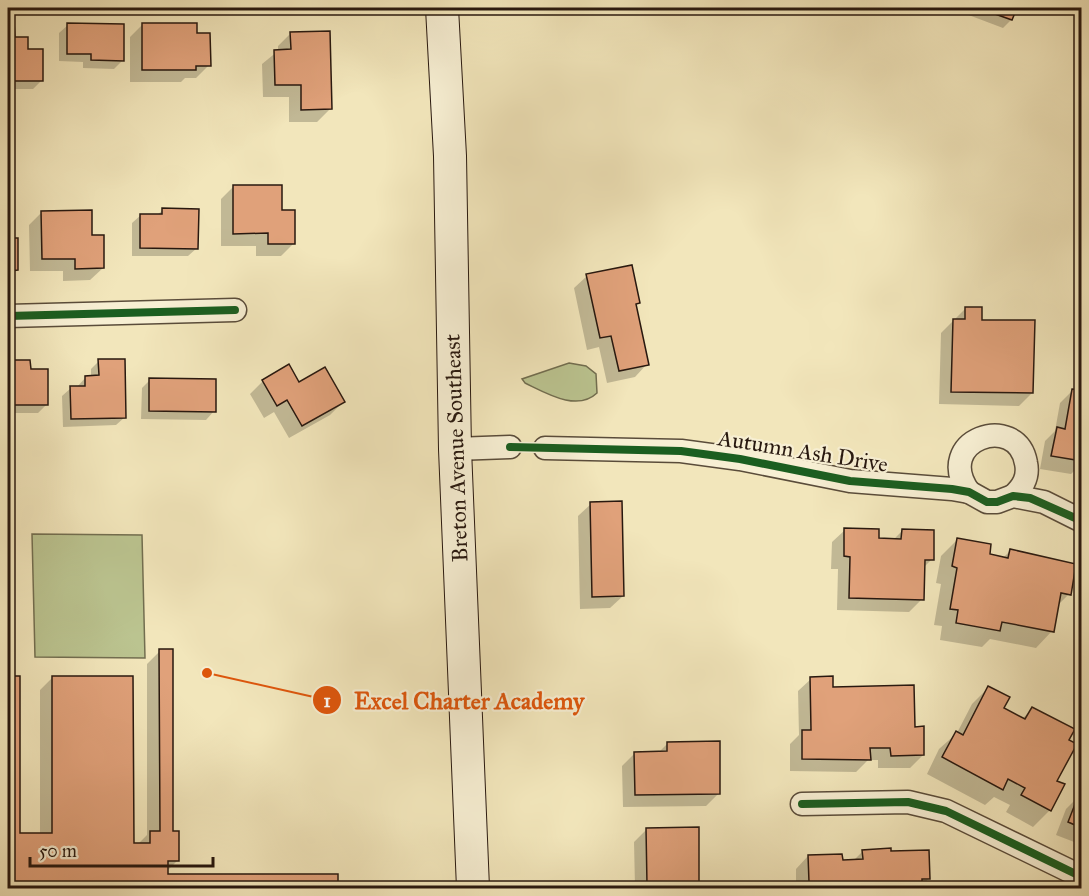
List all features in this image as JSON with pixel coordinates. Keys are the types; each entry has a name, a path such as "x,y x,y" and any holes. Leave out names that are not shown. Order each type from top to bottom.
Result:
{"main road":[{"name":"Breton Avenue Southeast","path":"442,8 450,156 455,448 473,888"}],"street":[{"path":"8,316 235,310"},
{"path":"969,492 959,471 964,451 972,442 992,435 1012,440 1025,458 1027,468 1044,502"},
{"path":"455,448 510,447"},
{"name":"Autumn Ash Drive","path":"545,448 681,451 740,459 850,481 935,486 969,492 987,502 997,502 1013,496 1044,502 1082,521"},
{"path":"1013,496 1021,489 1027,468"},
{"path":"935,486 959,471"},
{"path":"802,804 908,802 946,811 1082,877"}],"green space":[{"path":"569,363 586,366 596,374 597,393 580,401 571,401 542,391 525,383 522,379"},
{"path":"32,534 142,535 145,658 35,657"}],"building":[{"path":"978,8 1017,8 1012,20"},
{"path":"8,22 14,22 15,37 28,37 28,49 43,49 43,81 8,81"},
{"path":"67,23 124,24 124,61 91,60 91,54 67,54"},
{"path":"142,23 197,23 197,33 210,33 211,66 196,66 196,70 142,70"},
{"path":"330,31 332,109 301,110 301,85 275,85 274,50 291,49 290,32"},
{"path":"233,185 282,185 282,210 295,210 295,244 268,244 268,233 233,234"},
{"path":"162,208 199,209 198,249 140,248 140,214 162,214"},
{"path":"92,210 92,235 104,235 104,268 75,269 75,259 42,259 41,211"},
{"path":"8,238 18,238 18,270 8,271"},
{"path":"632,265 640,303 636,304 649,365 619,371 611,336 600,338 586,274"},
{"path":"965,307 982,307 982,320 1035,320 1033,393 951,392 953,319 965,319"},
{"path":"98,359 125,359 126,418 71,419 70,386 85,386 85,376 99,375"},
{"path":"8,360 30,360 31,369 48,369 48,405 12,405 12,395 8,395"},
{"path":"289,364 299,382 325,367 345,402 302,426 287,400 277,406 262,380"},
{"path":"149,378 216,379 216,412 149,411"},
{"path":"1072,389 1082,390 1082,461 1051,456 1057,427 1065,429"},
{"path":"622,501 624,596 592,597 590,502"},
{"path":"844,528 879,529 879,538 901,539 902,529 934,530 934,560 925,560 924,600 849,598 850,557 844,556"},
{"path":"957,538 991,544 990,554 1008,558 1010,549 1076,564 1071,595 1061,593 1054,632 1002,622 1000,631 956,623 958,610 950,609 957,568 952,566"},
{"path":"159,649 173,649 173,831 179,831 179,861 168,861 168,874 338,874 338,888 8,888 8,676 20,676 20,833 52,833 52,676 133,676 134,843 150,843 150,831 160,831"},
{"path":"833,676 833,687 914,685 915,727 924,726 924,755 891,756 890,748 870,748 871,760 802,759 802,730 811,730 810,677"},
{"path":"988,686 1010,697 1004,708 1025,719 1032,707 1075,729 1069,740 1077,744 1057,781 1065,784 1051,811 1021,795 1025,788 1008,779 1003,790 942,757 956,731 963,735"},
{"path":"720,741 720,794 635,795 634,752 667,751 667,742"},
{"path":"1079,794 1082,795 1082,828 1068,822"},
{"path":"699,827 699,888 632,888 632,886 647,885 646,828"},
{"path":"891,848 891,851 929,850 930,879 922,879 922,888 816,888 816,882 809,882 808,855 842,854 843,860 863,859 862,850"}],"cycle path":[{"path":"8,316 235,310"},
{"path":"510,447 681,451 740,459 850,481 952,489 969,492 987,502 997,502 1013,496 1030,498 1082,521"},
{"path":"802,804 908,802 946,811 1082,877"}],"place":[{"name":"Excel Charter Academy","path":"207,673"}]}
